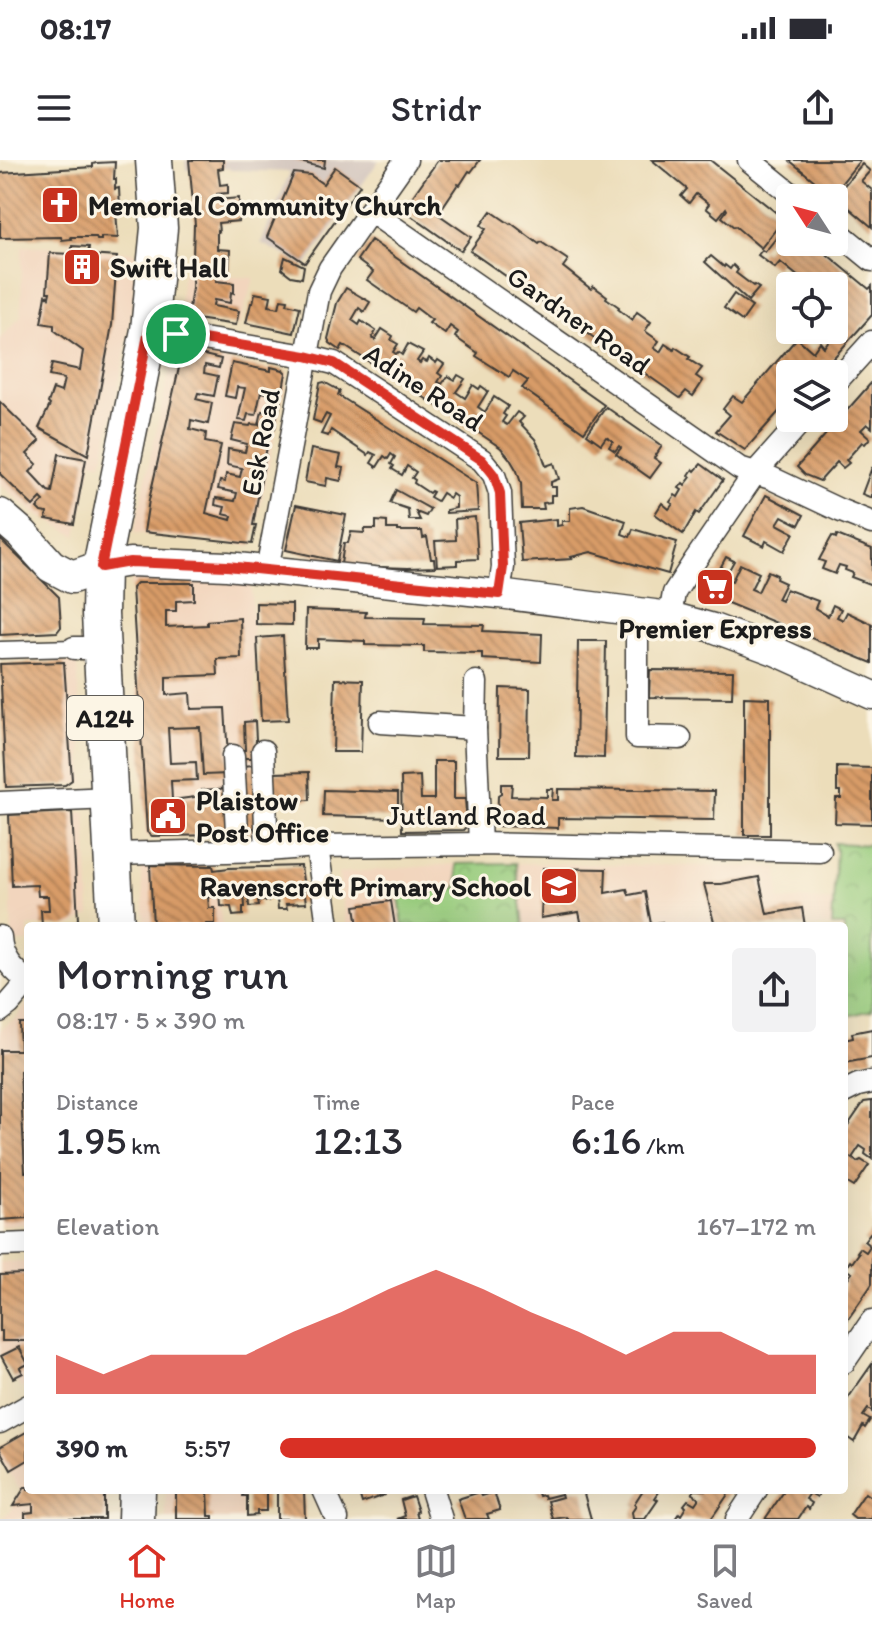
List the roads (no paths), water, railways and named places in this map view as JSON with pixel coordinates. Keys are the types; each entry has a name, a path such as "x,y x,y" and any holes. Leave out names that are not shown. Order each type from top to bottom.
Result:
{"main road":[{"name":"A124","path":"110,922 113,854 109,798 88,648 100,604 101,567 149,330 159,228 154,160"},
{"path":"11,524 51,566 72,577 101,567"},
{"path":"136,1519 137,1494"}],"street":[{"name":"Esk Road","path":"267,570 319,291 323,280 406,160"},
{"path":"749,160 779,184"},
{"name":"Gardner Road","path":"370,211 739,468 771,478 872,523"},
{"path":"848,240 872,260"},
{"name":"Adine Road","path":"149,330 334,363 482,460 494,475 500,493 503,567 499,594"},
{"path":"848,369 872,342"},
{"path":"670,616 676,589 755,473 792,432"},
{"path":"101,567 130,562 267,570 641,611 713,628 775,651 872,695"},
{"path":"641,611 637,636 637,737 680,738"},
{"path":"0,650 88,648"},
{"path":"476,682 480,844"},
{"path":"380,722 475,728"},
{"path":"263,751 267,850"},
{"path":"233,756 238,850"},
{"path":"0,803 109,798"},
{"name":"Jutland Road","path":"113,854 317,846 480,844 820,851"},
{"path":"317,846 327,922"},
{"path":"0,937 3,956 24,978"},
{"path":"0,1011 24,987"},
{"path":"848,1090 872,1082"},
{"path":"0,1245 24,1244"},
{"path":"848,1356 872,1321"},
{"path":"0,1422 24,1408"},
{"path":"326,1494 337,1519"},
{"path":"433,1494 441,1519"},
{"path":"737,1519 753,1494"}],"place":[{"name":"Memorial Community Church","path":"60,205"},
{"name":"Swift Hall","path":"82,267"},
{"name":"Premier Express","path":"715,587"},
{"name":"Plaistow Post Office","path":"168,816"},
{"name":"Ravenscroft Primary School","path":"559,886"}]}
